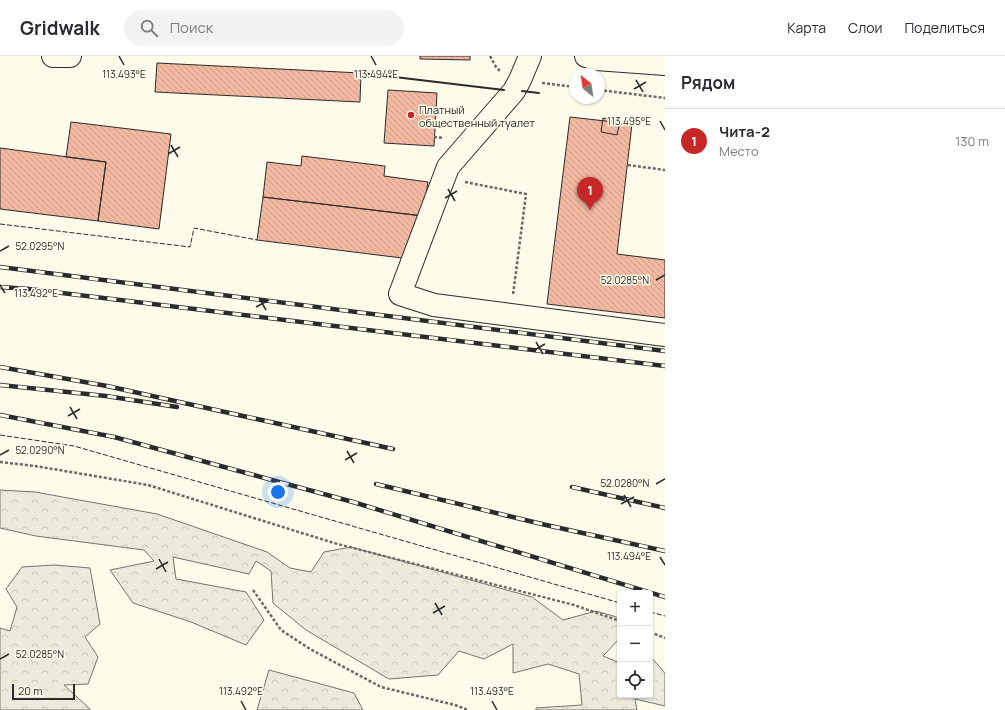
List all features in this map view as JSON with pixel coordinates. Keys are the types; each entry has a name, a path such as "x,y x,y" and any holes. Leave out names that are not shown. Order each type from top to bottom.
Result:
{"lane":[{"path":"53,56 70,56"},
{"path":"530,56 514,91 448,167 400,294 434,305 665,335"},
{"path":"586,56 596,59 665,64"}],"path":[{"path":"538,82 569,86"},
{"path":"605,91 665,98"},
{"path":"628,165 665,170"},
{"path":"443,178 526,194 513,300"},
{"path":"0,462 35,466 148,485 334,543 574,605 617,620"},
{"path":"253,590 281,630 310,649 381,687 455,705 468,710"},
{"path":"653,633 665,638"}],"green space":[{"path":"0,490 35,492 157,514 267,552 290,568 311,572 324,552 351,547 532,597 563,620 596,611 617,617 617,641 603,656 617,662 617,698 653,698 653,659 665,673 665,706 635,699 637,710 536,710 536,708 582,705 579,674 548,664 513,673 513,644 484,659 459,651 438,675 389,679 306,630 273,603 271,571 256,561 249,574 173,557 176,579 246,592 264,620 246,645 191,622 133,603 110,570 154,561 144,550 36,536 0,528"},
{"path":"54,565 90,568 100,624 85,637 98,657 88,684 64,685 90,710 0,710 0,628 10,631 17,607 6,589 22,567"},
{"path":"269,670 354,693 363,710 257,710"}],"building":[{"path":"420,56 470,56 470,60 420,59"},
{"path":"157,63 361,73 360,102 155,92"},
{"name":"Платный общественный туалет","path":"388,90 437,93 434,146 384,143"},
{"path":"570,117 632,124 617,254 665,260 665,318 547,304"},
{"path":"603,118 620,121 617,135 601,132"},
{"path":"71,122 171,134 159,229 98,221 106,162 66,157"},
{"path":"0,148 106,162 98,221 0,209"},
{"path":"302,156 385,166 384,176 428,182 423,216 263,197 267,162 301,166"},
{"path":"263,197 423,216 418,260 257,240"}],"railway":[{"path":"0,267 665,351"},
{"path":"0,287 29,289 665,366"},
{"path":"0,367 107,386 393,449"},
{"path":"0,385 106,396 177,407"},
{"path":"0,415 114,437 353,502 665,597"},
{"path":"376,484 546,525 665,551"},
{"path":"572,487 665,508"}],"fence":[{"path":"0,224 190,247 194,228 257,240"},
{"path":"0,435 74,446 617,602"},
{"path":"653,613 665,616"}],"wall":[{"path":"361,73 504,90"},
{"path":"522,91 539,93"}],"place":[{"name":"Платный общественный туалет","path":"411,115"},
{"name":"Чита-2","path":"590,210"}]}
